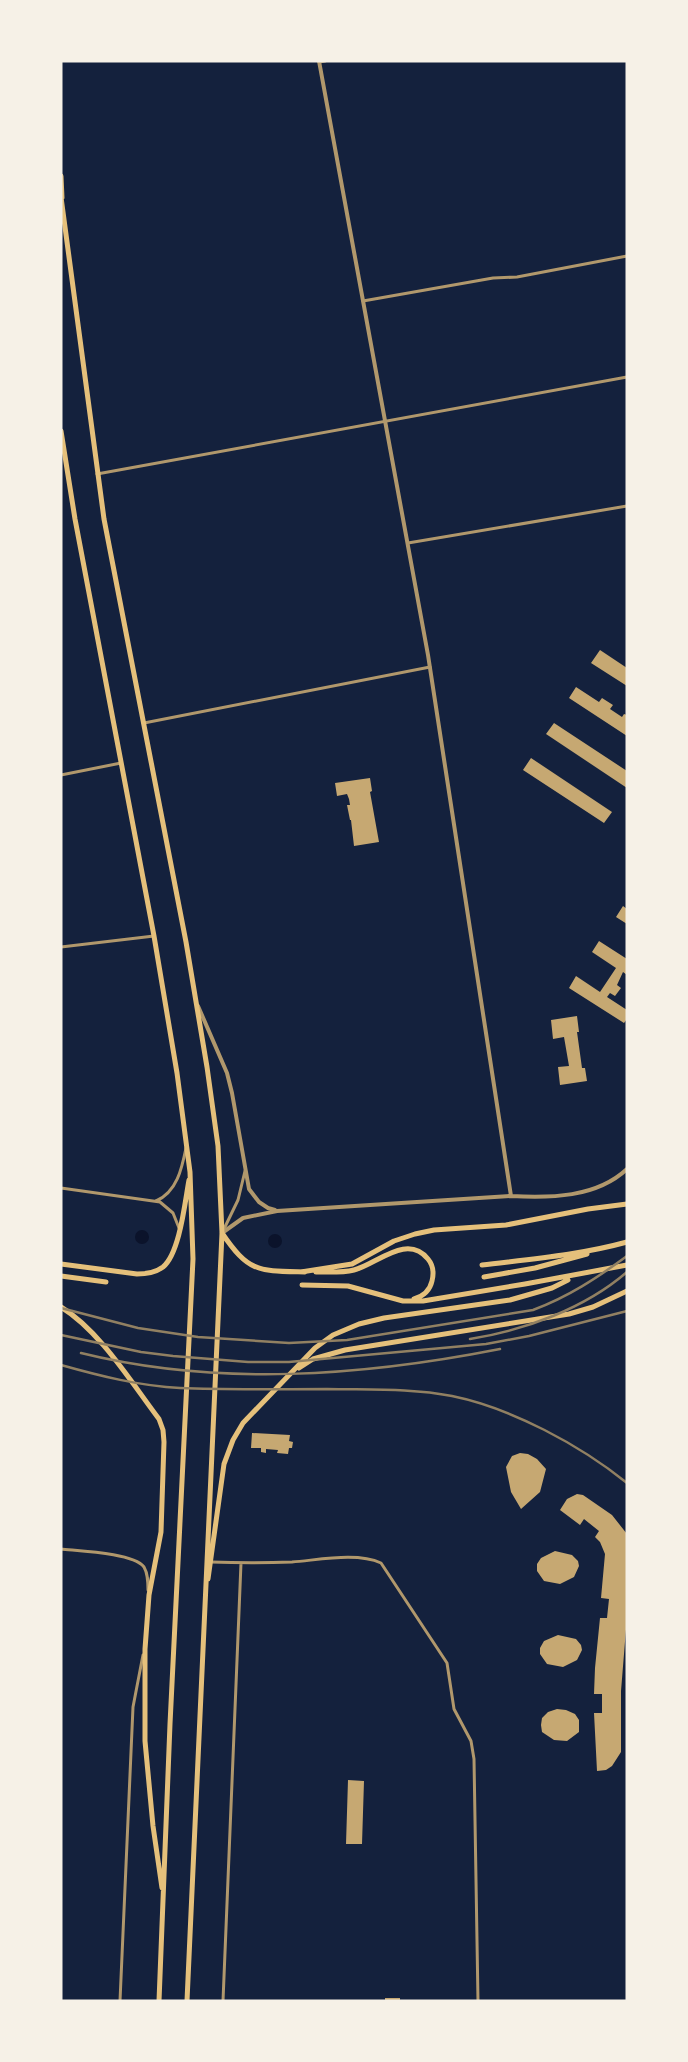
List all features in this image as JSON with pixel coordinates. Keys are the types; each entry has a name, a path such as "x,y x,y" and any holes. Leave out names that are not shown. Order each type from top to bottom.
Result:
{"main road":[{"path":"61,176 62,204"},
{"path":"61,197 97,474 196,1001 218,1146 222,1233 187,2001"},
{"path":"61,431 73,510 154,936 177,1073 190,1172 193,1251 191,1321 172,1678 159,2001"},
{"path":"61,1264 137,1274 156,1271 163,1267 173,1253 190,1172"},
{"path":"301,1272 352,1264 394,1241 415,1234 451,1228 506,1225 627,1204"},
{"path":"222,1233 240,1257 256,1268 275,1272 354,1270 402,1248 417,1250 431,1262 434,1276 426,1293 409,1302"},
{"path":"484,1277 535,1268 627,1242"},
{"path":"482,1265 604,1248"},
{"path":"302,1285 348,1286 409,1302 525,1284 627,1264"},
{"path":"61,1276 106,1282"},
{"path":"204,1614 224,1464 233,1440 243,1423 315,1348 333,1336 359,1324 384,1318 510,1300 552,1288 568,1280"},
{"path":"292,1373 313,1359 345,1350 570,1314 593,1307 627,1291"},
{"path":"61,1307 80,1320 97,1338 159,1418 164,1430 161,1532 149,1596 145,1649 145,1741 153,1826 164,1901"}],"street":[{"path":"325,61 319,62 430,667 511,1196"},
{"path":"363,301 494,278 517,277 627,256"},
{"path":"97,474 627,376"},
{"path":"408,543 627,506"},
{"path":"144,723 430,667"},
{"path":"61,775 121,763"},
{"path":"61,947 154,936"},
{"path":"196,1001 232,1093 250,1189 254,1197 264,1206 277,1211"},
{"path":"155,1201 167,1195 172,1189 183,1163 186,1144"},
{"path":"222,1233 238,1200 245,1168"},
{"path":"222,1233 243,1218 277,1211 511,1196 541,1197 578,1193 601,1186 627,1169"},
{"path":"61,1188 155,1201 168,1206 179,1228"},
{"path":"61,1549 128,1558 136,1561 145,1569 148,1576 149,1596"},
{"path":"211,1562 241,1563 348,1558 365,1558 381,1562 447,1663 454,1709 470,1741 475,1780 478,2001"},
{"path":"222,2001 241,1563"},
{"path":"120,2001 133,1706 145,1649"}],"water":[{"path":"142,1230 147,1232 149,1237 147,1242 142,1244 137,1242 135,1237 137,1232"},
{"path":"275,1234 280,1236 282,1241 280,1246 275,1248 270,1246 268,1241 270,1236"}],"building":[{"path":"600,650 627,668 627,686 591,663"},
{"path":"576,687 599,702 602,698 613,705 610,709 622,717 624,714 627,715 627,736 569,698"},
{"path":"554,723 627,771 627,788 546,734"},
{"path":"531,758 612,812 604,823 523,770"},
{"path":"370,778 372,791 370,792 379,842 354,846 347,805 350,805 349,799 347,794 337,796 335,783"},
{"path":"623,906 627,909 627,924 616,917"},
{"path":"599,941 627,959 627,975 623,972 617,985 621,988 615,996 610,993 607,997 627,1010 627,1019 624,1023 569,988 576,976 600,992 616,968 592,952"},
{"path":"577,1016 579,1032 577,1032 582,1068 585,1068 587,1081 560,1085 558,1067 569,1066 564,1037 553,1039 551,1020"},
{"path":"252,1433 290,1435 289,1441 293,1442 292,1448 289,1448 288,1454 277,1453 278,1450 266,1449 266,1453 261,1452 261,1448 251,1448"},
{"path":"520,1453 528,1454 537,1459 546,1469 540,1492 521,1509 511,1492 506,1467 512,1456"},
{"path":"577,1494 583,1495 612,1515 627,1534 627,1617 621,1691 621,1752 612,1766 606,1770 597,1771 594,1713 602,1713 602,1694 594,1694 595,1668 600,1618 607,1618 609,1599 601,1598 605,1554 600,1542 595,1537 599,1531 584,1519 580,1525 560,1510 567,1499"},
{"path":"555,1551 572,1555 578,1561 579,1566 574,1577 560,1584 544,1581 537,1571 537,1564 541,1558"},
{"path":"558,1635 576,1639 581,1645 582,1650 577,1660 563,1667 547,1664 540,1654 540,1648 544,1641"},
{"path":"557,1709 575,1714 579,1720 579,1732 567,1741 554,1740 542,1732 542,1718 548,1712"},
{"path":"348,1780 364,1781 362,1844 346,1844"},
{"path":"385,1998 400,1998 400,2001 385,2001"}],"railway":[{"path":"61,1308 138,1328 198,1337 289,1343 347,1340 533,1310 582,1286 627,1256"},
{"path":"470,1339 512,1330 553,1316 592,1297 627,1272"},
{"path":"61,1335 141,1352 173,1356 248,1362 289,1362 486,1344 529,1336 627,1311"},
{"path":"81,1353 133,1364 185,1371 290,1374 396,1366 500,1349"},
{"path":"61,1365 120,1380 165,1387 390,1390 437,1393 452,1396 498,1409 544,1430 588,1455 627,1483"}]}
